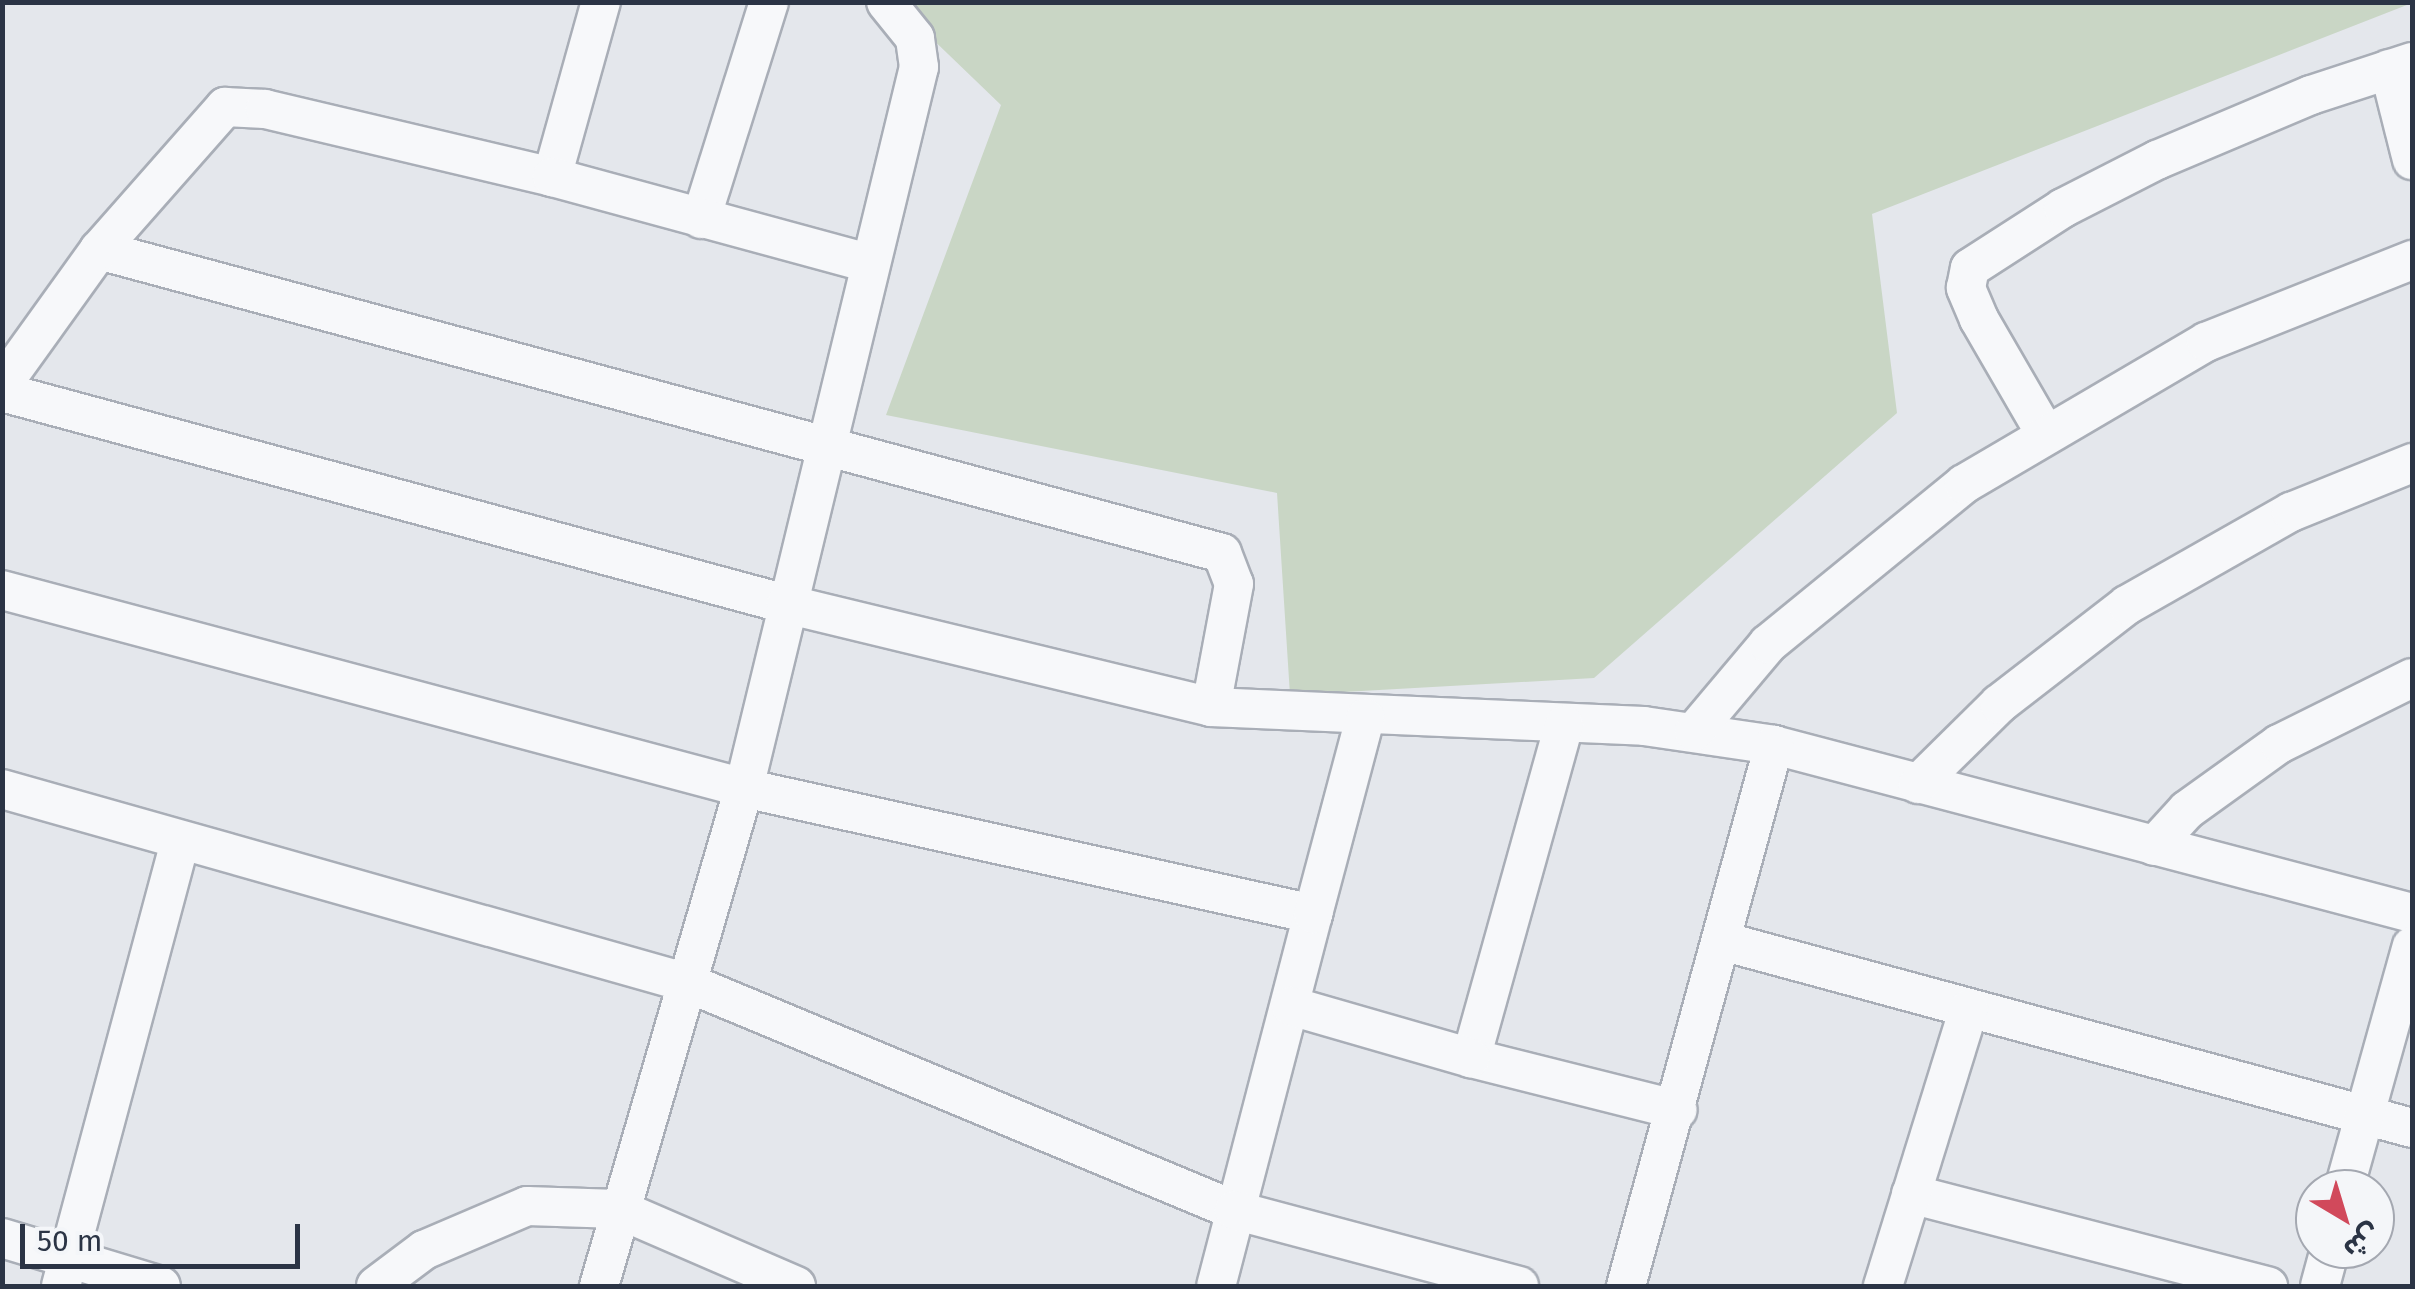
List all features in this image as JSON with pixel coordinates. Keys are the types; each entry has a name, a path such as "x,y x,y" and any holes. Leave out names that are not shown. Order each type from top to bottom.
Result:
{"street":[{"path":"552,177 601,2"},
{"path":"701,218 768,2"},
{"path":"600,1286 618,1208 744,788 920,58 916,38 886,2"},
{"path":"2045,432 1979,318 1966,288 1970,268 2063,208 2157,160 2401,66 2412,160"},
{"path":"868,263 552,177 264,109 225,107 99,250 2,388 786,604 1212,707 1365,718 1694,732 1774,745 2154,846 2406,905"},
{"path":"99,250 1222,552 1234,584 1212,707"},
{"path":"1694,732 1768,644 1823,594 1964,484 2045,432 2206,342 2412,260"},
{"path":"1918,784 1999,704 2127,606 2290,512 2412,463"},
{"path":"2,590 744,788 1313,914"},
{"path":"2154,846 2188,810 2278,744 2412,678"},
{"path":"1216,1286 1365,718"},
{"path":"1471,1058 1564,724"},
{"path":"1626,1286 1678,1110 1774,745"},
{"path":"2,789 688,983 1234,1210 1519,1286"},
{"path":"65,1271 180,842"},
{"path":"1722,940 2412,1128"},
{"path":"2349,1169 2412,946"},
{"path":"1291,1006 1471,1058 1678,1110"},
{"path":"1884,1286 1969,1009"},
{"path":"1910,1194 2268,1286"},
{"path":"376,1286 424,1250 527,1206 618,1208 796,1286"},
{"path":"2,1238 65,1271 160,1286"}],"green space":[{"path":"895,3 2412,3 1872,214 1897,413 1594,678 1290,695 1277,493 886,415 1001,105"}]}
